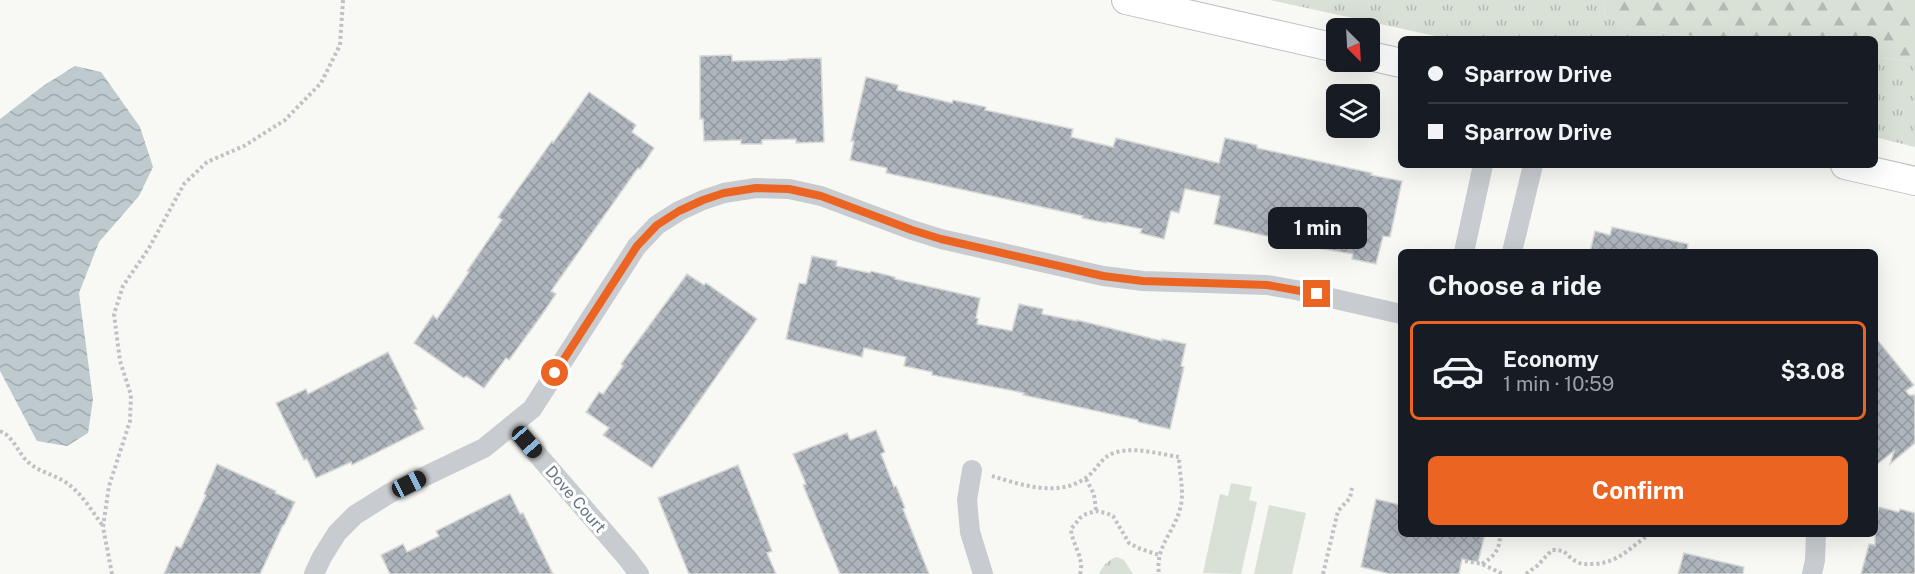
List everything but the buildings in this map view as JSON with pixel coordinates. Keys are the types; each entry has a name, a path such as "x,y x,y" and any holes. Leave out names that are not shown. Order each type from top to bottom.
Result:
{"street":[{"path":"1126,0 1326,46"},
{"path":"1380,58 1398,62"},
{"path":"1465,249 1482,168"},
{"path":"1513,249 1532,168"},
{"path":"1858,168 1915,181"},
{"path":"314,574 337,533 355,515 390,493 484,448 532,409 637,246 657,225 679,211 724,193 756,188 789,189 821,196 941,239 1103,276 1143,281 1267,285 1398,313"},
{"name":"Dove Court","path":"512,425 639,574"},
{"path":"972,470 968,500 970,532 983,574"},
{"path":"1812,574 1816,537"}],"path":[{"path":"112,574 103,527 109,486 130,421 131,395 120,361 114,314 123,286 149,248 184,184 207,162 244,146 285,120 321,83 340,45 343,0"},
{"path":"0,431 15,444 26,461 64,481 84,499 103,527"},
{"path":"972,470 1043,488 1062,487 1086,478 1103,459 1113,453 1128,450 1179,457 1181,507 1159,555 1159,574"},
{"path":"1086,478 1094,494 1096,511"},
{"path":"1323,574 1338,511 1350,498 1352,488"},
{"path":"1080,574 1081,558 1071,529 1080,518 1096,511 1113,516 1129,543 1159,555"},
{"path":"1482,564 1492,558 1498,550 1500,537"},
{"path":"1526,574 1552,550 1563,550 1577,562 1587,564 1611,562 1626,554 1646,537"},
{"path":"1465,561 1482,564 1503,574"}],"green space":[{"path":"1270,0 1603,0 1605,15 1632,29 1694,36 1435,36 1380,24 1380,18 1353,18"},
{"path":"1603,0 1915,0 1915,62 1878,57 1878,36 1694,36 1632,29 1605,15"},
{"path":"1878,57 1915,62 1915,147 1878,138"},
{"path":"1231,483 1252,487 1249,500 1257,502 1241,574 1203,573 1220,494 1228,496"},
{"path":"1269,505 1306,513 1292,574 1254,574"},
{"path":"1117,557 1124,560 1133,574 1099,574 1106,563"}],"water":[{"path":"75,66 101,72 140,127 153,167 139,196 99,242 79,293 93,399 88,433 67,446 37,441 0,371 0,119 43,86"}],"route":[{"path":"555,373 637,246 657,225 703,200 724,193 756,188 789,189 821,196 941,239 1103,276 1143,281 1267,285 1317,294"}]}
